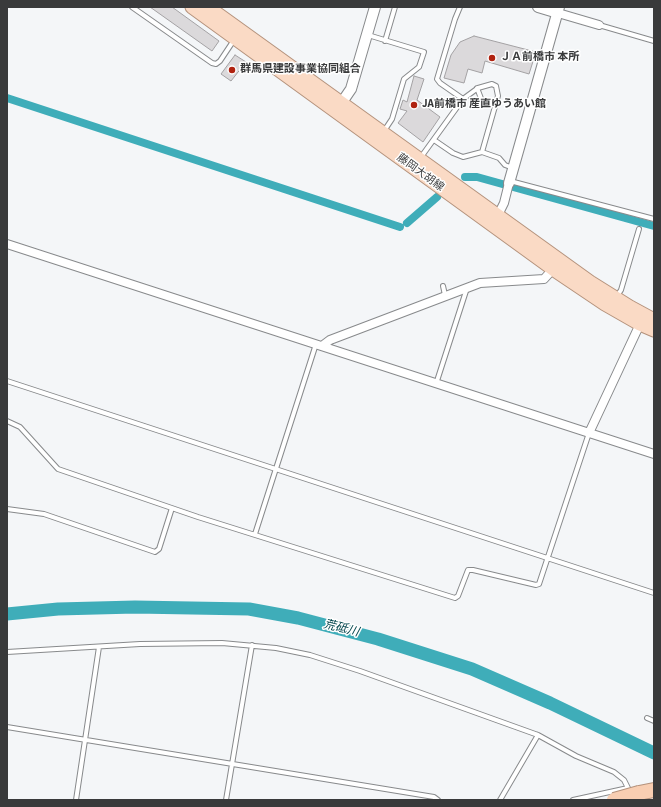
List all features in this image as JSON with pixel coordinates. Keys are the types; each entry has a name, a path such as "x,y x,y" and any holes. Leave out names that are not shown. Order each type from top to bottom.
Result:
{"highway":[{"path":"614,800 633,794 654,790"}],"main road":[{"name":"藤岡大胡線","path":"192,7 339,108 383,133 616,298 654,320"},
{"name":"藤岡大胡線","path":"208,7 339,108 553,269 605,304 640,324 654,330"}],"street":[{"path":"339,108 351,89 375,7"},
{"path":"538,7 558,10 599,25"},
{"path":"498,215 504,203 508,184 558,10"},
{"path":"7,244 654,454"},
{"path":"319,345 467,287 480,283 544,279 553,269"},
{"path":"589,433 640,324"}],"lane":[{"path":"132,7 212,63 216,64 220,61 235,38"},
{"path":"385,41 395,7"},
{"path":"460,7 437,79 440,84 463,99"},
{"path":"599,25 654,41"},
{"path":"367,35 424,52 419,67 404,79 392,119 383,133"},
{"path":"420,159 463,99 477,88 488,84 496,86 498,89 497,100 482,152"},
{"path":"477,88 482,101 492,103 497,100"},
{"path":"434,140 453,154 463,157 482,152 499,158 505,165 513,168"},
{"path":"508,184 654,219"},
{"path":"616,298 621,290 638,229"},
{"path":"443,286 445,296"},
{"path":"436,384 467,287"},
{"path":"254,534 275,469 319,345"},
{"path":"7,381 654,593"},
{"path":"7,421 20,427 58,469 172,508 454,598 458,596 468,570 536,585 540,584 589,433"},
{"path":"7,509 44,514 154,552 159,549 172,508"},
{"path":"7,652 187,643 252,645 317,657 368,673 538,735 576,756 614,772 624,780 633,794 573,800"},
{"path":"226,800 252,645"},
{"path":"76,800 99,647"},
{"path":"646,718 654,722"},
{"path":"7,727 434,797 438,800"},
{"path":"500,800 538,735"}],"building":[{"path":"150,7 172,7 219,41 212,51"},
{"name":"ＪＡ前橋市 本所","path":"474,36 536,52 529,74 485,61 482,73 468,69 464,83 444,78 451,55 460,42"},
{"name":"群馬県建設事業協同組合","path":"235,55 246,62 231,81 221,74"},
{"path":"414,76 424,79 417,100 440,117 423,142 398,123 407,111 400,109 403,100 407,102"}],"waterway":[{"path":"7,98 400,227"},
{"path":"465,177 477,177 654,226"},
{"path":"407,223 437,197"},
{"name":"荒砥川","path":"7,614 58,609 135,607 249,609 298,618 378,639 472,669 550,703 654,753"}],"place":[{"name":"ＪＡ前橋市 本所","path":"492,58"},
{"name":"群馬県建設事業協同組合","path":"232,70"},
{"name":"JA前橋市 産直ゆうあい館","path":"414,105"}]}
